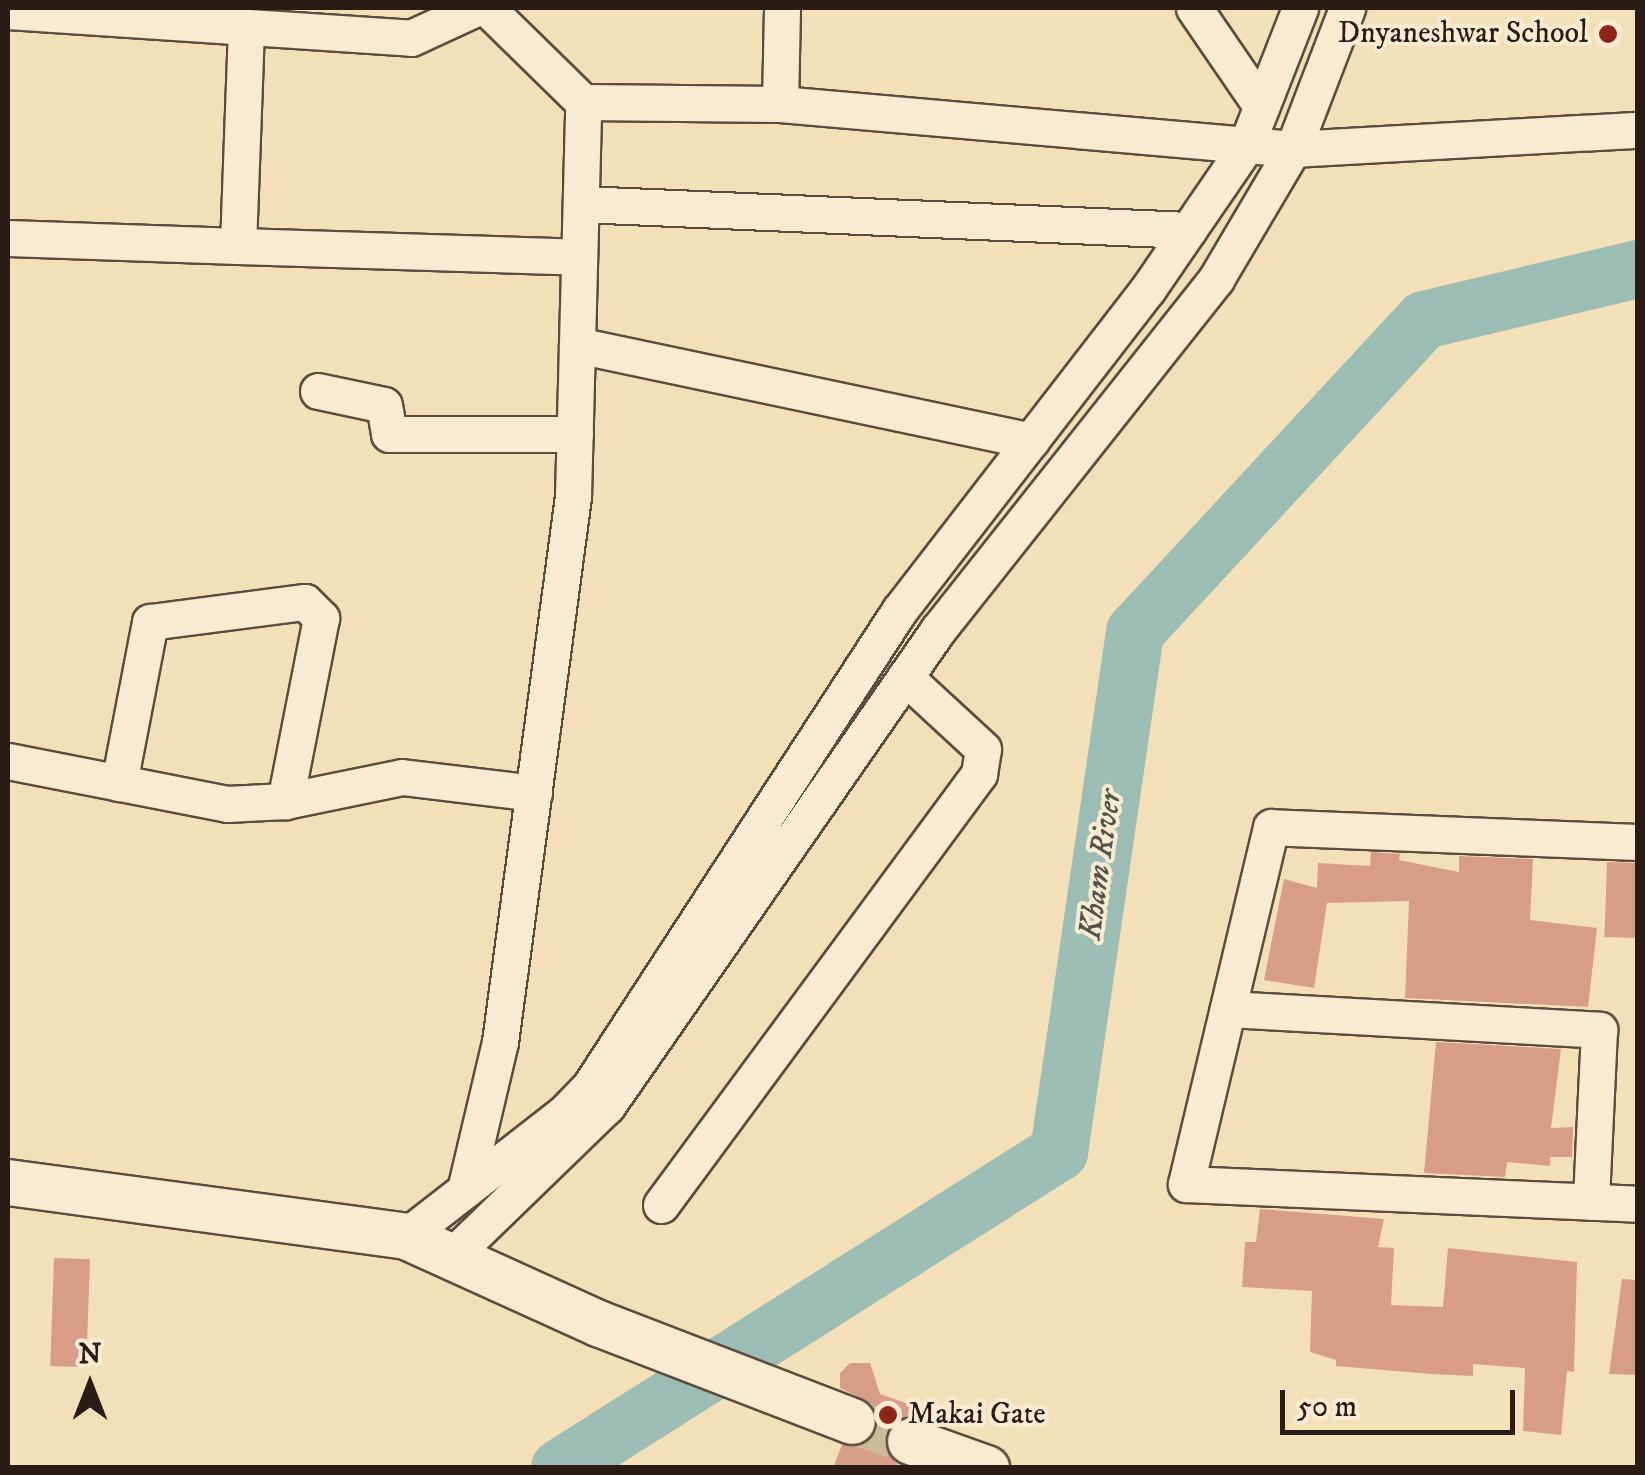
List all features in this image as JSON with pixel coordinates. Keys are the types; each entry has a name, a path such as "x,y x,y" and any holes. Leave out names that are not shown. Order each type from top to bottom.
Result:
{"street":[{"path":"8,11 155,15 246,28 411,38 476,8"},
{"path":"487,8 583,102 780,104 1293,149 1638,130"},
{"path":"780,104 782,8"},
{"path":"1194,8 1261,106"},
{"path":"406,1236 590,1086 899,611 1188,230 1246,146 1300,8"},
{"path":"452,1256 607,1106 906,677 1216,279 1293,149 1347,8"},
{"path":"238,246 246,28"},
{"path":"465,1190 500,1042 573,496 583,102"},
{"path":"581,204 1188,230"},
{"path":"8,238 579,257"},
{"path":"577,345 1031,440"},
{"path":"318,391 384,405 389,434 575,434"},
{"path":"119,783 150,622 305,602 321,618 285,801"},
{"path":"660,1205 980,774 983,749 906,677"},
{"path":"8,762 227,804 285,801 402,776 534,793"},
{"path":"1638,842 1271,827 1186,1184 1638,1204"},
{"path":"1228,1010 1599,1030 1592,1202"},
{"path":"8,1182 406,1236 598,1322 852,1421"},
{"path":"910,1441 986,1468"}],"building":[{"path":"1371,852 1400,854 1399,860 1459,872 1459,856 1533,859 1530,920 1597,928 1588,1007 1405,998 1409,901 1327,903 1314,988 1264,980 1284,879 1317,888 1318,863 1370,866"},
{"path":"1607,862 1638,863 1635,938 1604,937"},
{"path":"1436,1042 1561,1049 1551,1128 1573,1127 1572,1157 1550,1157 1550,1166 1507,1162 1505,1177 1424,1173"},
{"path":"1260,1209 1384,1219 1378,1247 1394,1248 1391,1305 1443,1307 1448,1248 1577,1262 1574,1372 1567,1371 1561,1435 1523,1431 1525,1368 1473,1364 1473,1376 1431,1374 1336,1366 1336,1360 1310,1352 1312,1291 1242,1287 1245,1242 1256,1242"},
{"path":"54,1258 90,1259 86,1367 50,1366"},
{"path":"1622,1279 1638,1280 1638,1375 1609,1374"},
{"path":"850,1363 870,1363 880,1394 923,1409 920,1417 894,1420 886,1431 884,1447 900,1468 833,1468 842,1445 868,1442 877,1430 872,1404 840,1388 840,1373"}],"waterway":[{"name":"Kham River","path":"560,1468 1059,1152 1135,632 1424,320 1638,269"}],"tunnel":[{"path":"852,1421 910,1441"}],"place":[{"name":"Dnyaneshwar School","path":"1608,34"},
{"name":"Makai Gate","path":"888,1415"}]}
